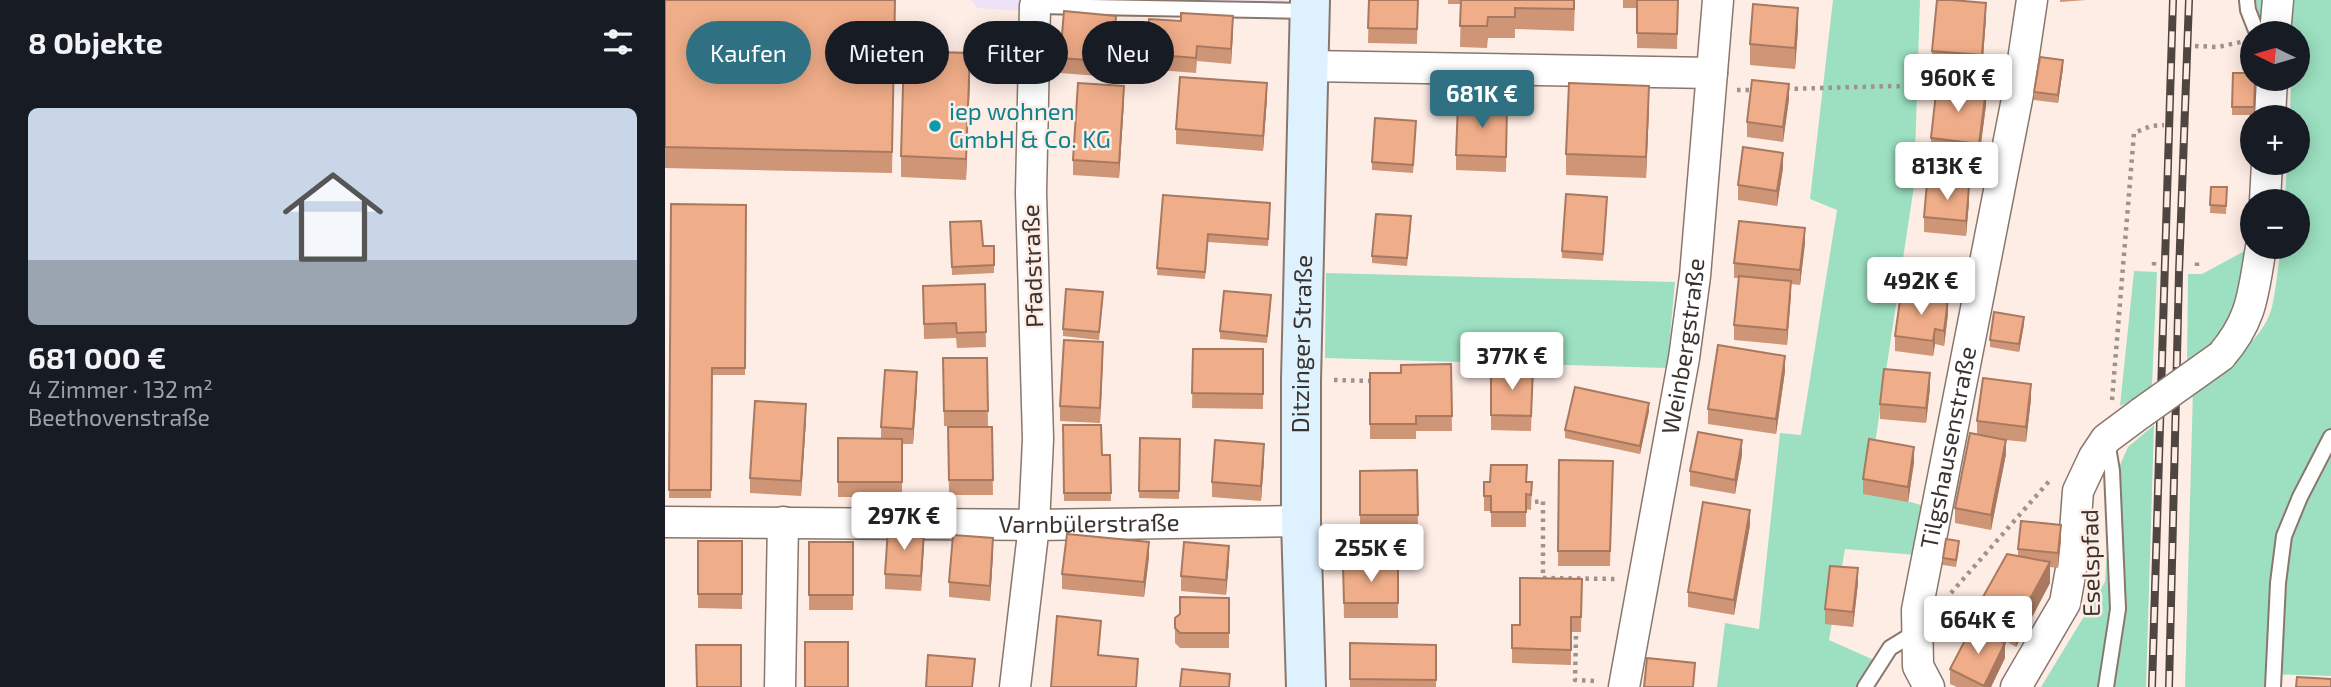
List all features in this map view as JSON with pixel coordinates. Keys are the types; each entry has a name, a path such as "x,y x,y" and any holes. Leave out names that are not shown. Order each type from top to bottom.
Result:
{"street":[{"name":"Weinbergstraße","path":"1625,685 1684,358 1695,276 1718,0"},
{"name":"Tilgshausenstraße","path":"1929,687 1918,667 1916,632 1927,556 2018,94 2032,0"},
{"path":"2276,21 2278,0"},
{"name":"Ditzinger Straße","path":"1306,687 1301,521 1301,380 1310,5"},
{"name":"Pfadstraße","path":"1015,687 1034,525 1038,439 1031,193 1035,6"},
{"path":"1309,66 1712,82"},
{"path":"2015,687 2065,603 2073,558 2078,491 2094,457 2122,427 2221,356 2236,339 2247,318 2259,259"},
{"name":"Varnbülerstraße","path":"665,522 1034,525 1301,521"},
{"path":"780,687 783,522"}],"lane":[{"path":"2247,0 2253,21"},
{"path":"1035,6 1310,5"},
{"name":"Eselspfad","path":"2106,687 2117,609 2112,471 2122,427"},
{"path":"2273,687 2278,583 2284,536 2299,497 2331,437"},
{"path":"1865,687 1891,648 1916,632"}],"path":[{"path":"2195,46 2218,47 2240,42"},
{"path":"1712,82 1763,89"},
{"path":"1776,89 1894,86 1949,90"},
{"path":"2122,427 2111,398 2134,133 2151,125 2164,125"},
{"path":"1301,380 1381,381"},
{"path":"1945,599 2052,477"},
{"path":"1535,502 1543,501 1542,578 1644,580"},
{"path":"1576,636 1575,680 1625,685"}],"shaded area":[{"path":"971,0 1285,0 1285,6 1027,11 978,8"}],"green space":[{"path":"1833,0 1920,0 1914,186 1868,490 1928,507 1916,555 1845,549 1829,640 1874,660 1856,687 1717,687 1725,623 1759,629 1780,433 1801,435 1837,210 1810,199"},
{"path":"2256,0 2331,0 2331,676 2266,674 2265,687 2185,687 2193,389 2239,353 2260,332 2272,307 2279,259 2310,259 2310,189 2286,189 2286,175 2310,175 2310,105 2290,105 2291,91 2310,91 2310,21 2261,21"},
{"path":"2240,253 2240,259 2249,259 2221,356 2187,362 2188,274 2202,274"},
{"path":"2134,271 2157,272 2152,385 2141,396 2120,406"},
{"path":"1326,273 1675,282 1667,368 1325,358"},
{"path":"2154,425 2146,687 2041,687 2105,582 2111,485 2128,447"}],"building":[{"path":"665,0 895,0 895,21 825,21 825,84 893,84 892,152 665,147"},
{"path":"1369,0 1418,0 1417,29 1368,28"},
{"path":"1461,0 1574,0 1574,9 1515,8 1515,17 1488,17 1487,26 1460,26"},
{"path":"1637,0 1678,0 1677,34 1637,33"},
{"path":"1937,0 1986,3 1982,55 1932,51"},
{"path":"1753,4 1798,8 1795,48 1750,44"},
{"path":"1064,11 1116,16 1116,21 1082,21 1082,60 1068,59 1068,21 1063,21"},
{"path":"1181,13 1233,16 1231,49 1197,46 1196,58 1174,56 1174,21 1149,19 1181,21"},
{"name":"iep wohnen GmbH & Co. KG","path":"949,52 963,53 963,84 969,84 966,159 901,156 903,84 949,84"},
{"path":"2040,57 2063,60 2058,95 2034,92"},
{"path":"2233,73 2240,73 2240,91 2255,91 2254,105 2232,107"},
{"path":"1180,77 1267,83 1263,136 1176,129"},
{"path":"1752,80 1789,84 1783,127 1747,122"},
{"path":"1078,83 1124,86 1119,163 1073,160"},
{"path":"1569,83 1649,86 1646,157 1566,154"},
{"path":"1937,84 1986,90 1979,144 1931,138"},
{"path":"1458,103 1507,105 1506,157 1456,155"},
{"path":"1375,118 1416,121 1413,165 1372,162"},
{"path":"1743,147 1783,153 1777,191 1738,185"},
{"path":"1927,183 1969,187 1966,221 1924,217"},
{"path":"2211,187 2227,187 2226,206 2210,205"},
{"path":"1566,194 1607,197 1603,254 1562,251"},
{"path":"1163,195 1270,203 1268,239 1208,234 1205,272 1157,268"},
{"path":"671,204 746,205 745,368 712,368 711,490 669,490"},
{"path":"1376,214 1411,216 1407,258 1372,256"},
{"path":"981,221 983,246 994,246 994,265 952,267 950,222"},
{"path":"1739,221 1805,228 1800,270 1734,263"},
{"path":"1739,276 1791,281 1787,330 1734,325"},
{"path":"985,284 986,332 957,333 956,323 924,324 923,286"},
{"path":"1066,289 1103,292 1099,332 1063,329"},
{"path":"1224,291 1271,295 1267,336 1220,331"},
{"path":"1901,293 1948,299 1944,331 1935,329 1933,341 1895,336"},
{"path":"1994,312 2024,317 2019,344 1990,340"},
{"path":"1064,340 1103,342 1100,408 1060,406"},
{"path":"1718,345 1785,356 1776,419 1708,409"},
{"path":"1193,349 1263,349 1263,394 1192,393"},
{"path":"943,358 987,358 988,411 944,411"},
{"path":"1451,364 1452,416 1416,416 1416,424 1370,424 1370,373 1401,373 1401,365"},
{"path":"1491,369 1533,369 1531,416 1491,415"},
{"path":"1884,369 1930,373 1926,408 1880,404"},
{"path":"885,370 917,372 913,429 881,427"},
{"path":"1983,378 2031,384 2026,427 1977,421"},
{"path":"1575,387 1649,403 1640,446 1565,430"},
{"path":"755,401 806,404 801,481 750,478"},
{"path":"1063,425 1101,425 1102,455 1110,455 1111,493 1064,493"},
{"path":"948,427 992,427 993,480 949,480"},
{"path":"1698,432 1742,440 1735,480 1690,471"},
{"path":"1970,433 2006,440 1991,515 1955,508"},
{"path":"838,438 902,439 902,482 838,482"},
{"path":"1140,438 1180,439 1179,491 1139,491"},
{"path":"1869,439 1914,447 1908,487 1863,479"},
{"path":"1215,440 1264,444 1261,486 1212,482"},
{"path":"1559,460 1613,461 1610,551 1558,551"},
{"path":"1491,465 1527,465 1526,482 1532,482 1531,495 1526,494 1526,512 1491,512 1491,496 1484,496 1484,482 1490,482"},
{"path":"1417,470 1418,515 1360,515 1360,471"},
{"path":"1703,502 1750,510 1734,600 1688,592"},
{"path":"2021,521 2061,525 2058,553 2018,549"},
{"path":"888,529 924,531 921,576 885,574"},
{"path":"1067,534 1149,542 1144,582 1062,574"},
{"path":"953,535 993,538 990,586 949,582"},
{"path":"1946,539 1959,541 1956,560 1943,558"},
{"path":"698,541 742,541 742,594 698,594"},
{"path":"809,542 853,542 853,595 809,595"},
{"path":"1184,542 1229,546 1226,580 1181,576"},
{"path":"2007,554 2050,562 2016,625 1979,604"},
{"path":"1343,565 1398,565 1398,603 1344,603"},
{"path":"1830,566 1858,568 1853,612 1825,609"},
{"path":"1520,578 1582,579 1581,617 1571,617 1571,650 1512,648 1512,625 1520,625"},
{"path":"1180,597 1229,598 1229,633 1180,633 1175,628 1175,618 1180,614"},
{"path":"1057,616 1101,621 1098,655 1138,659 1136,687 1051,687"},
{"path":"1972,627 2005,643 1984,686 1950,669"},
{"path":"805,642 848,642 848,687 805,687"},
{"path":"1350,643 1436,645 1436,680 1350,679"},
{"path":"696,645 741,645 741,687 697,687"},
{"path":"928,655 975,659 972,687 926,687"},
{"path":"1647,658 1695,663 1693,687 1644,687"},
{"path":"1182,669 1230,674 1229,687 1180,687"},
{"path":"2297,677 2331,679 2331,687 2296,687"}],"railway":[{"path":"2152,687 2173,0"},
{"path":"2169,687 2189,0"}],"place":[{"name":"iep wohnen GmbH & Co. KG","path":"935,126"}]}
